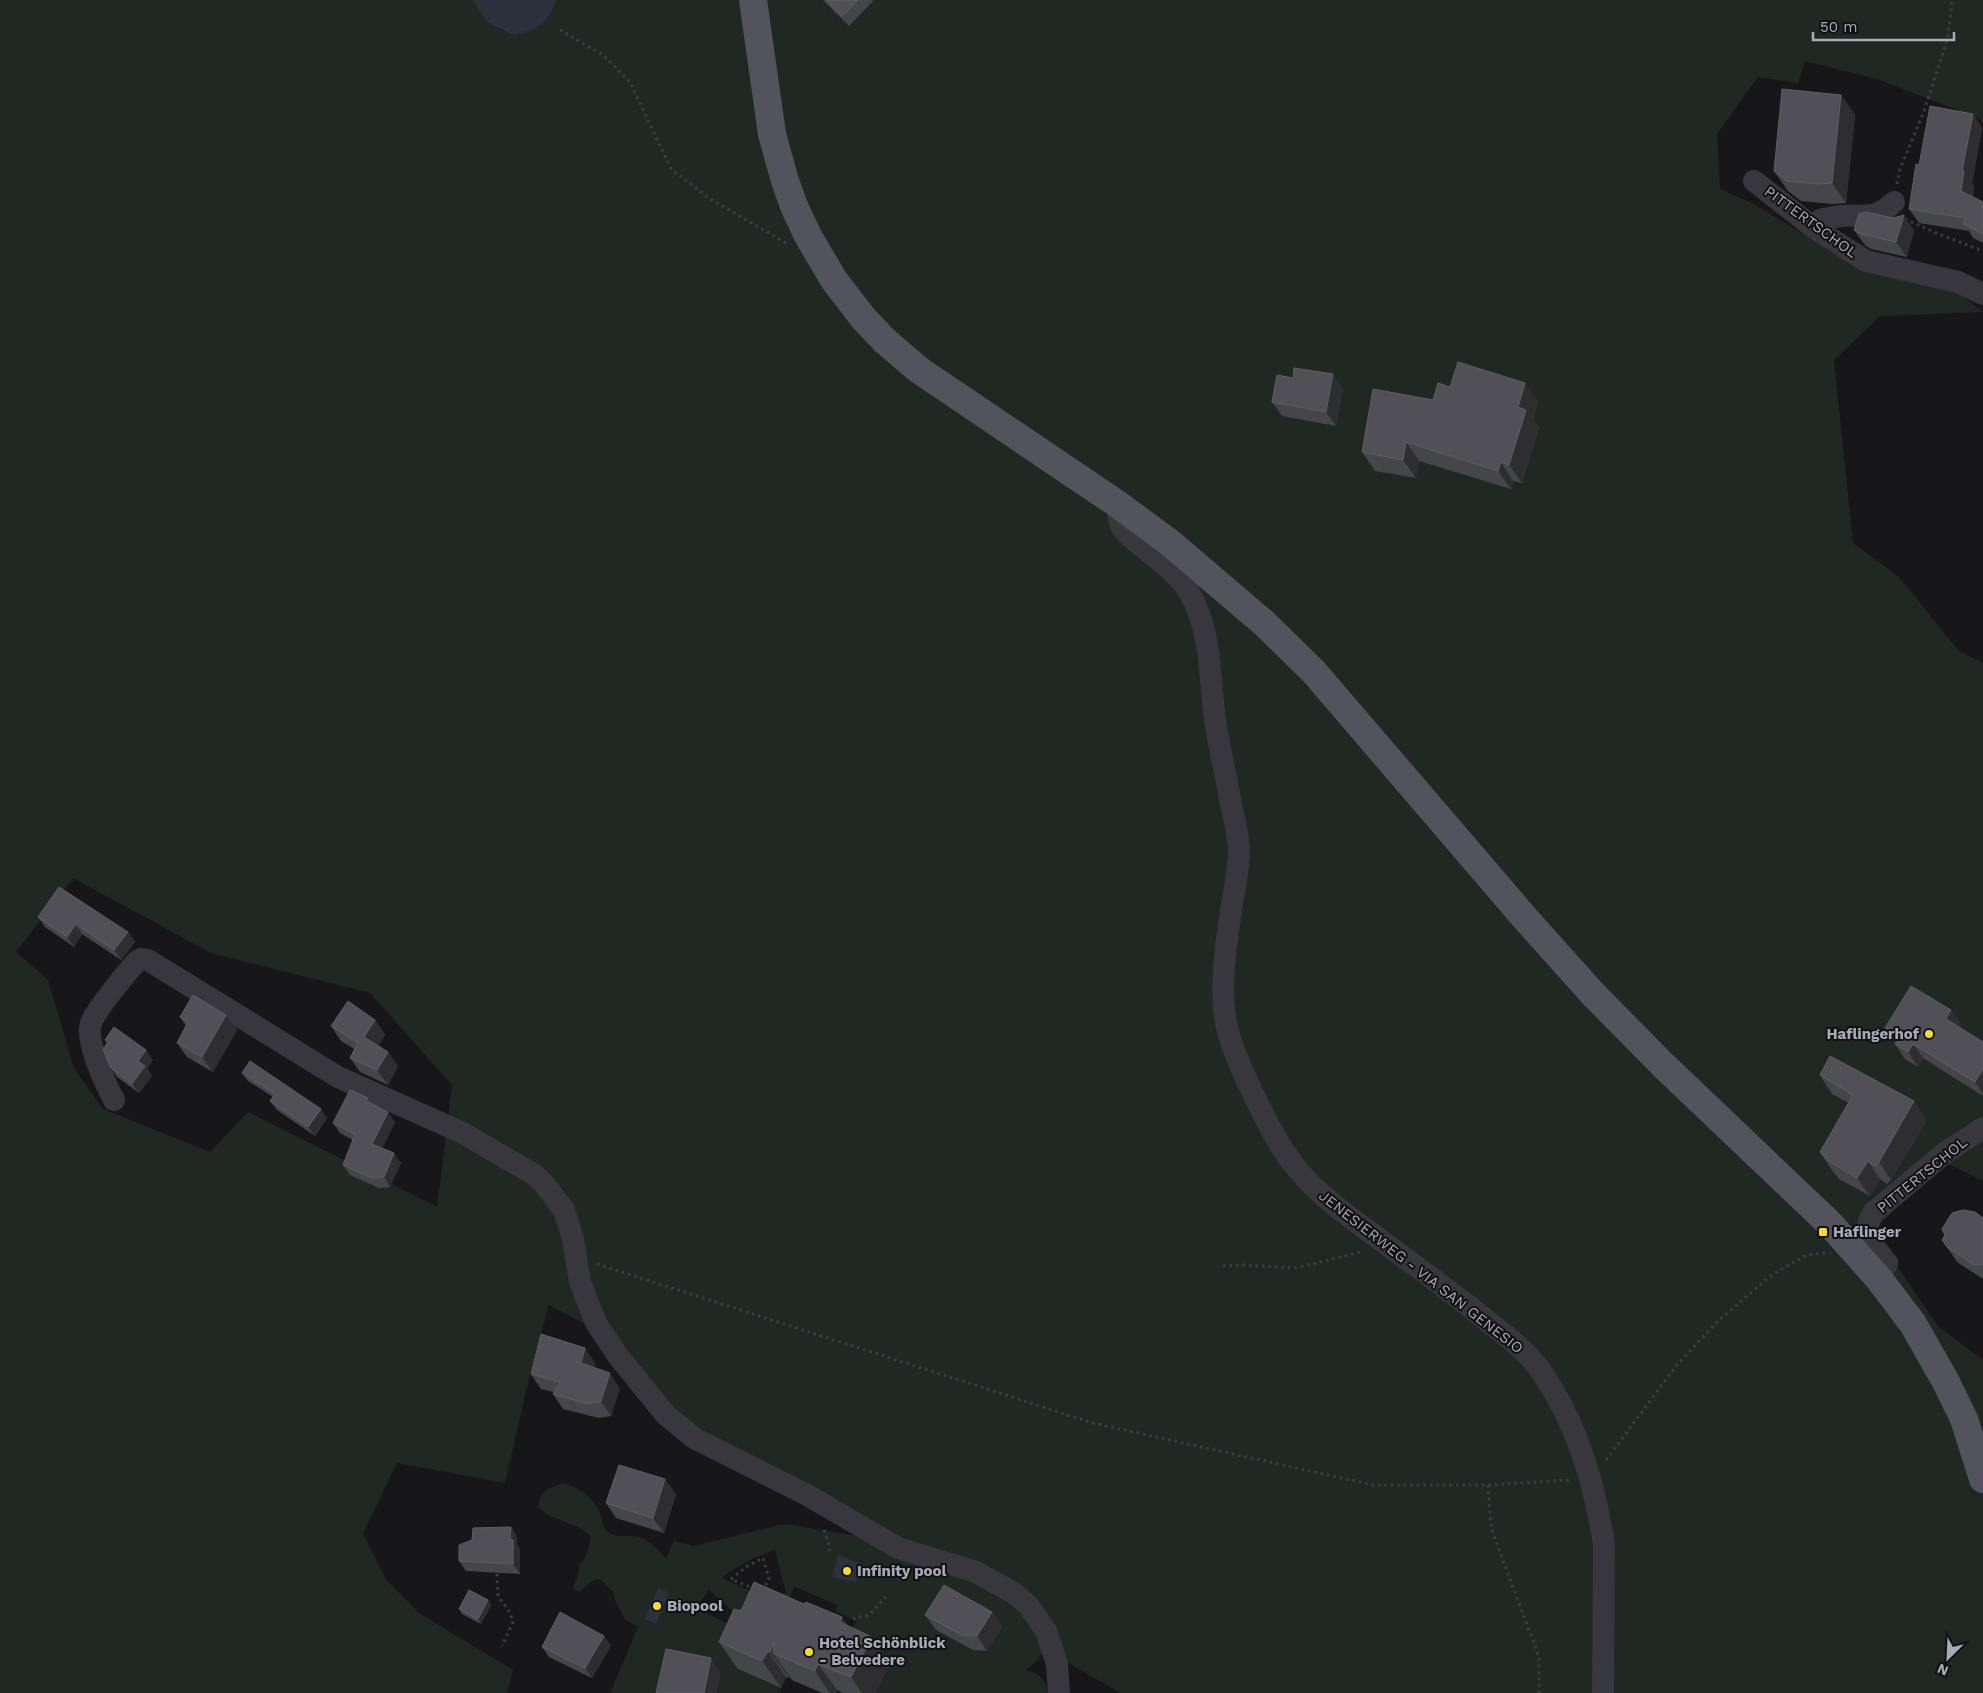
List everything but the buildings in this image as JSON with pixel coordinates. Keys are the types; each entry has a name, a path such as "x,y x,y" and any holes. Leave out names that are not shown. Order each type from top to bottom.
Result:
{"main road":[{"path":"753,0 775,147 794,206 808,236 839,287 874,332 919,370 1116,503 1170,542 1264,623 1308,665 1352,714 1524,917 1593,994 1663,1065 1831,1226 1879,1279 1896,1300 1928,1348 1946,1382 1964,1419 1983,1479"}],"street":[{"name":"PITTERTSCHOL","path":"1754,181 1814,228 1866,261 1958,282 1983,294"},
{"path":"1814,228 1820,220 1842,216 1867,216 1885,208 1906,220"},
{"name":"JENESIERWEG - VIA SAN GENESIO","path":"1116,503 1120,524 1124,531 1178,578 1189,592 1204,632 1209,658 1216,726 1239,852 1225,953 1223,1001 1235,1052 1265,1116 1292,1163 1313,1187 1327,1200 1462,1301 1521,1348 1540,1371 1555,1395 1576,1437 1592,1479 1604,1545 1604,1693"},
{"path":"114,1100 104,1080 97,1059 91,1039 90,1025 137,961 148,960 338,1077 464,1133 535,1175 564,1210 569,1223 580,1282 596,1323 618,1356 651,1399 679,1427 712,1448 809,1496 898,1548 976,1572 1014,1592 1028,1605 1046,1631 1057,1664 1059,1693"},
{"name":"PITTERTSCHOL","path":"1879,1279 1887,1263 1868,1236 1866,1228 1868,1220 1874,1212 1946,1152 1983,1128"}],"path":[{"path":"1952,0 1948,37 1924,111 1885,208 1906,220 1983,251"},
{"path":"560,30 603,55 630,82 671,169 710,199 787,243"},
{"path":"1223,1266 1242,1265 1296,1268 1336,1260 1386,1245"},
{"path":"576,1258 1093,1423 1373,1485 1488,1484 1592,1479 1686,1354 1718,1321 1754,1290 1783,1268 1806,1255 1816,1253 1856,1253"},
{"path":"1488,1484 1491,1528 1539,1657 1539,1693"},
{"path":"821,1525 828,1537 830,1553"},
{"path":"762,1593 769,1578 763,1558 746,1567 731,1579 762,1593 767,1595"},
{"path":"497,1574 498,1596 510,1612 513,1622 502,1646"},
{"path":"853,1619 869,1615 886,1597"}],"shaded area":[{"path":"0,0 1983,0 1983,124 1980,119 1880,80 1805,61 1798,83 1758,77 1717,134 1720,189 1754,204 1850,263 1959,293 1983,312 1880,316 1834,360 1853,543 1899,577 1958,650 1983,663 1983,1181 1944,1162 1873,1231 1938,1326 1983,1360 1983,1693 1121,1693 1063,1660 1048,1622 679,1419 607,1335 549,1305 530,1374 505,1483 397,1463 363,1534 386,1580 419,1613 513,1670 507,1693 0,1693","holes":["73,878 211,953 370,993 452,1085 437,1207 248,1112 210,1152 103,1109 74,1068 48,980 16,952"]},
{"path":"473,0 556,0 549,15 541,24 514,35 487,22"},
{"path":"562,1483 568,1484 589,1497 597,1507 606,1531 616,1536 643,1538 666,1558 674,1541 693,1546 788,1524 863,1537 942,1567 1011,1600 1045,1646 1039,1659 1026,1670 1035,1673 1041,1678 1046,1684 1048,1693 875,1693 890,1664 848,1639 856,1621 835,1611 837,1605 795,1587 787,1601 776,1596 786,1593 775,1550 747,1562 722,1578 769,1599 738,1669 781,1688 779,1693 717,1693 721,1673 670,1693 610,1693 638,1627 625,1619 616,1603 613,1592 600,1579 594,1580 580,1591 574,1590 579,1565 587,1552 591,1537 579,1528 550,1516 538,1507 543,1493","holes":["709,1590 738,1616 730,1625 696,1608"]},
{"name":"Infinity pool","path":"838,1555 864,1565 855,1582 832,1577"},
{"name":"Biopool","path":"658,1588 669,1593 656,1624 645,1619"}],"place":[{"name":"Haflingerhof","path":"1929,1034"},
{"name":"Haflinger","path":"1823,1232"},
{"name":"Infinity pool","path":"847,1571"},
{"name":"Biopool","path":"657,1606"},
{"name":"Hotel Schönblick - Belvedere","path":"809,1652"}]}
